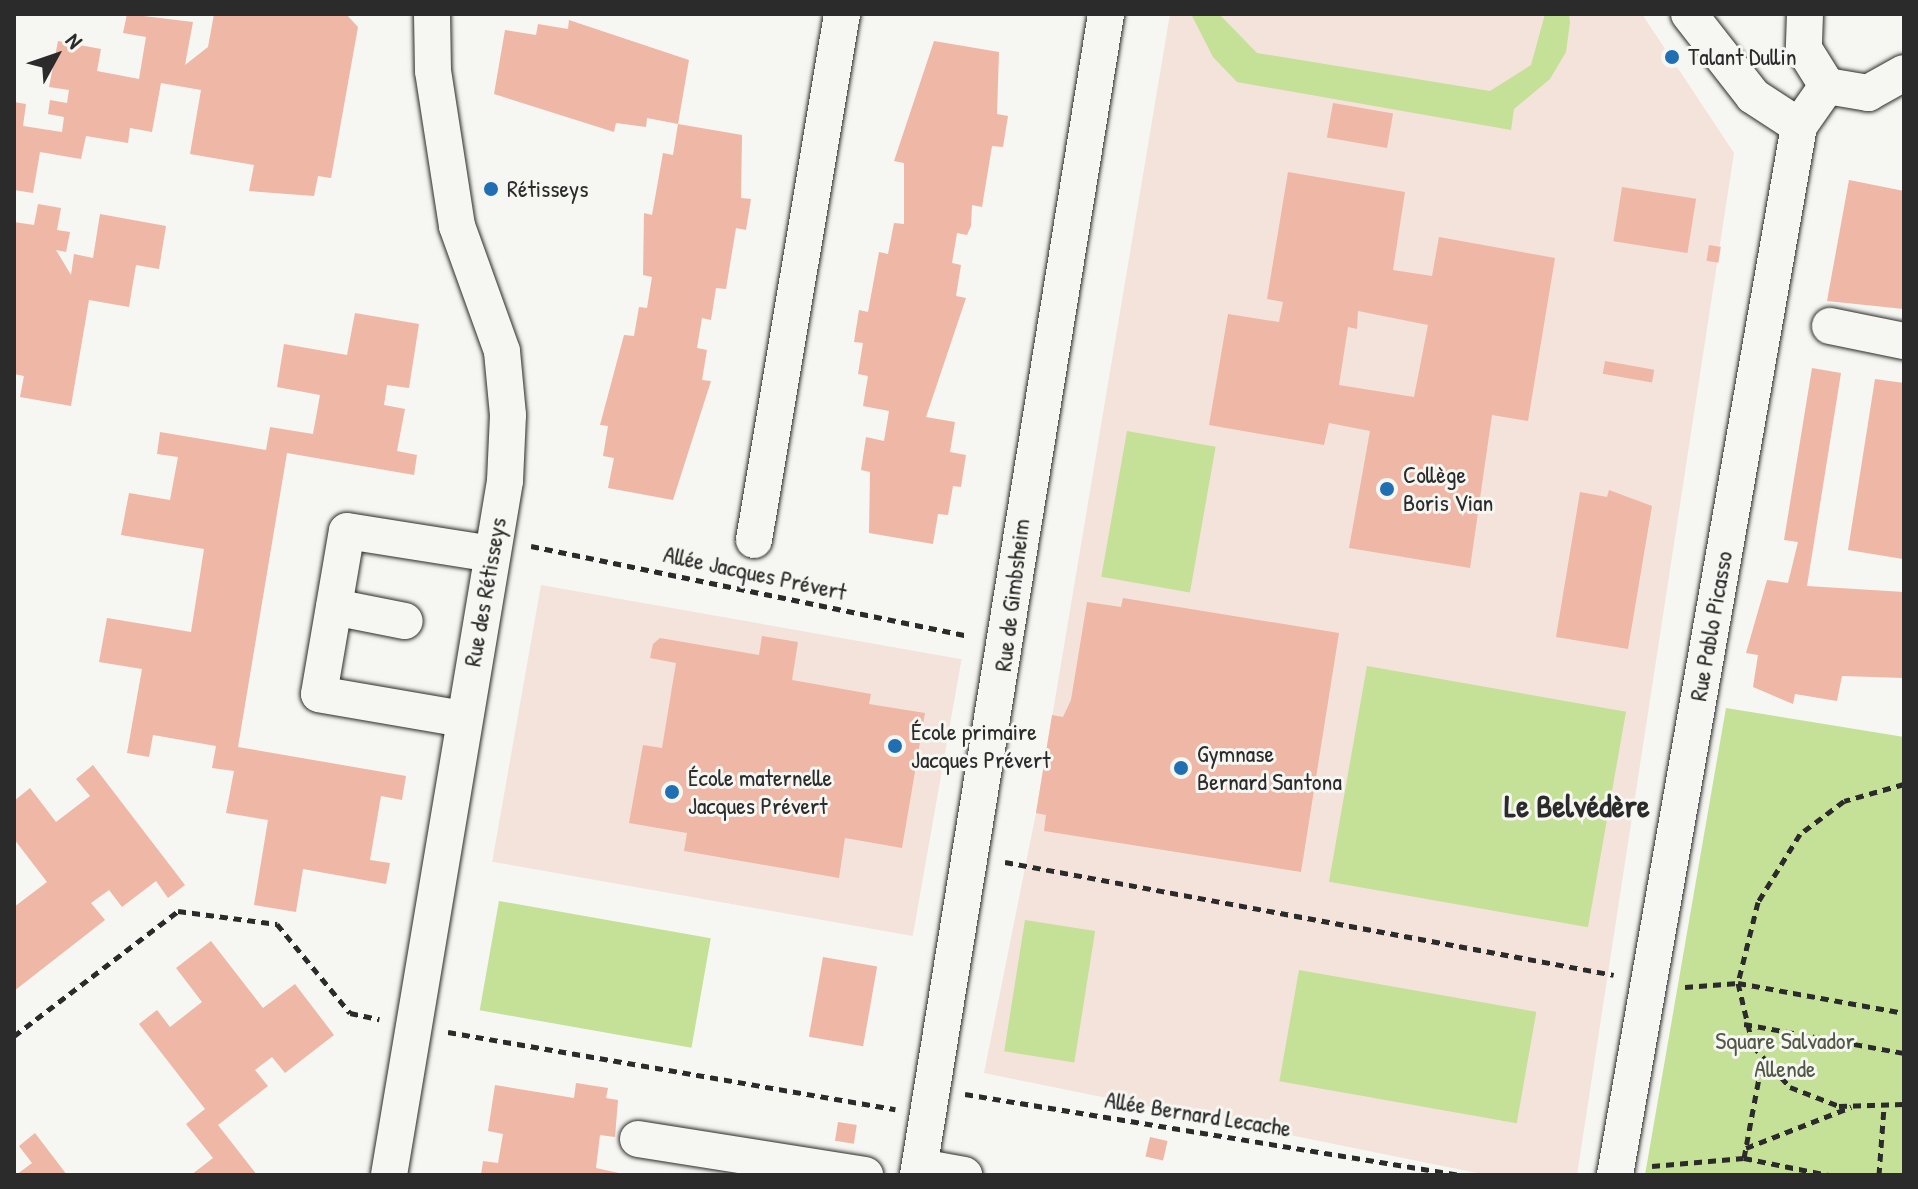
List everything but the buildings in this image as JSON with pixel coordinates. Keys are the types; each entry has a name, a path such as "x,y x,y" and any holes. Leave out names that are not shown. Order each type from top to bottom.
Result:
{"street":[{"name":"Rue des Rétisseys","path":"389,1175 505,481 502,351 457,226 434,87 432,14"},
{"path":"754,540 842,14"},
{"name":"Rue de Gimbsheim","path":"919,1171 1008,644 1014,559 1106,14"},
{"path":"1689,14 1753,96 1799,126"},
{"path":"1805,14 1804,49 1827,86 1868,93 1904,73"},
{"name":"Rue Pablo Picasso","path":"1615,1173 1799,126 1827,86"},
{"path":"1830,326 1904,341"},
{"path":"463,719 319,694 347,531 493,546"},
{"path":"334,607 405,621"},
{"path":"638,1139 865,1175"},
{"path":"919,1171 964,1175"}],"path":[{"name":"Allée Jacques Prévert","path":"493,546 1008,644"},
{"path":"1904,784 1844,801 1800,834 1758,902 1738,983 1744,1024 1762,1062 1814,1100 1852,1107 1904,1104"},
{"path":"972,856 1614,975"},
{"path":"1672,985 1738,983 1904,1013"},
{"path":"1744,1024 1904,1053"},
{"path":"1744,1158 1762,1062"},
{"name":"Allée Bernard Lecache","path":"933,1088 1458,1175"},
{"path":"1746,1148 1852,1107"},
{"path":"1879,1175 1884,1107"},
{"path":"1615,1173 1744,1158 1828,1175"}],"shaded area":[{"name":"Collège Boris Vian","path":"1170,14 1642,14 1734,153 1577,1175 1487,1175 984,1073 1036,813"},
{"path":"541,585 962,659 913,936 492,862"}],"green space":[{"path":"1191,14 1219,14 1257,53 1490,91 1531,65 1545,14 1569,14 1570,22 1566,52 1550,79 1514,109 1511,130 1237,82 1213,57"},
{"path":"1127,431 1216,447 1190,592 1101,577"},
{"path":"1367,666 1626,712 1588,927 1329,882"},
{"name":"Square Salvador Allende","path":"1726,708 1904,737 1904,1175 1645,1175"},
{"path":"499,901 711,938 691,1048 480,1010"},
{"path":"1025,920 1095,931 1074,1062 1004,1051"},
{"path":"1299,970 1536,1012 1517,1123 1279,1081"}],"place":[{"name":"Talant Dullin","path":"1672,57"},
{"name":"Rétisseys","path":"491,189"},
{"name":"Collège Boris Vian","path":"1387,489"},
{"name":"École primaire Jacques Prévert","path":"895,746"},
{"name":"Gymnase Bernard Santona","path":"1181,768"},
{"name":"École maternelle Jacques Prévert","path":"672,792"}],"district":[{"name":"Le Belvédère","path":"1577,806"}]}
